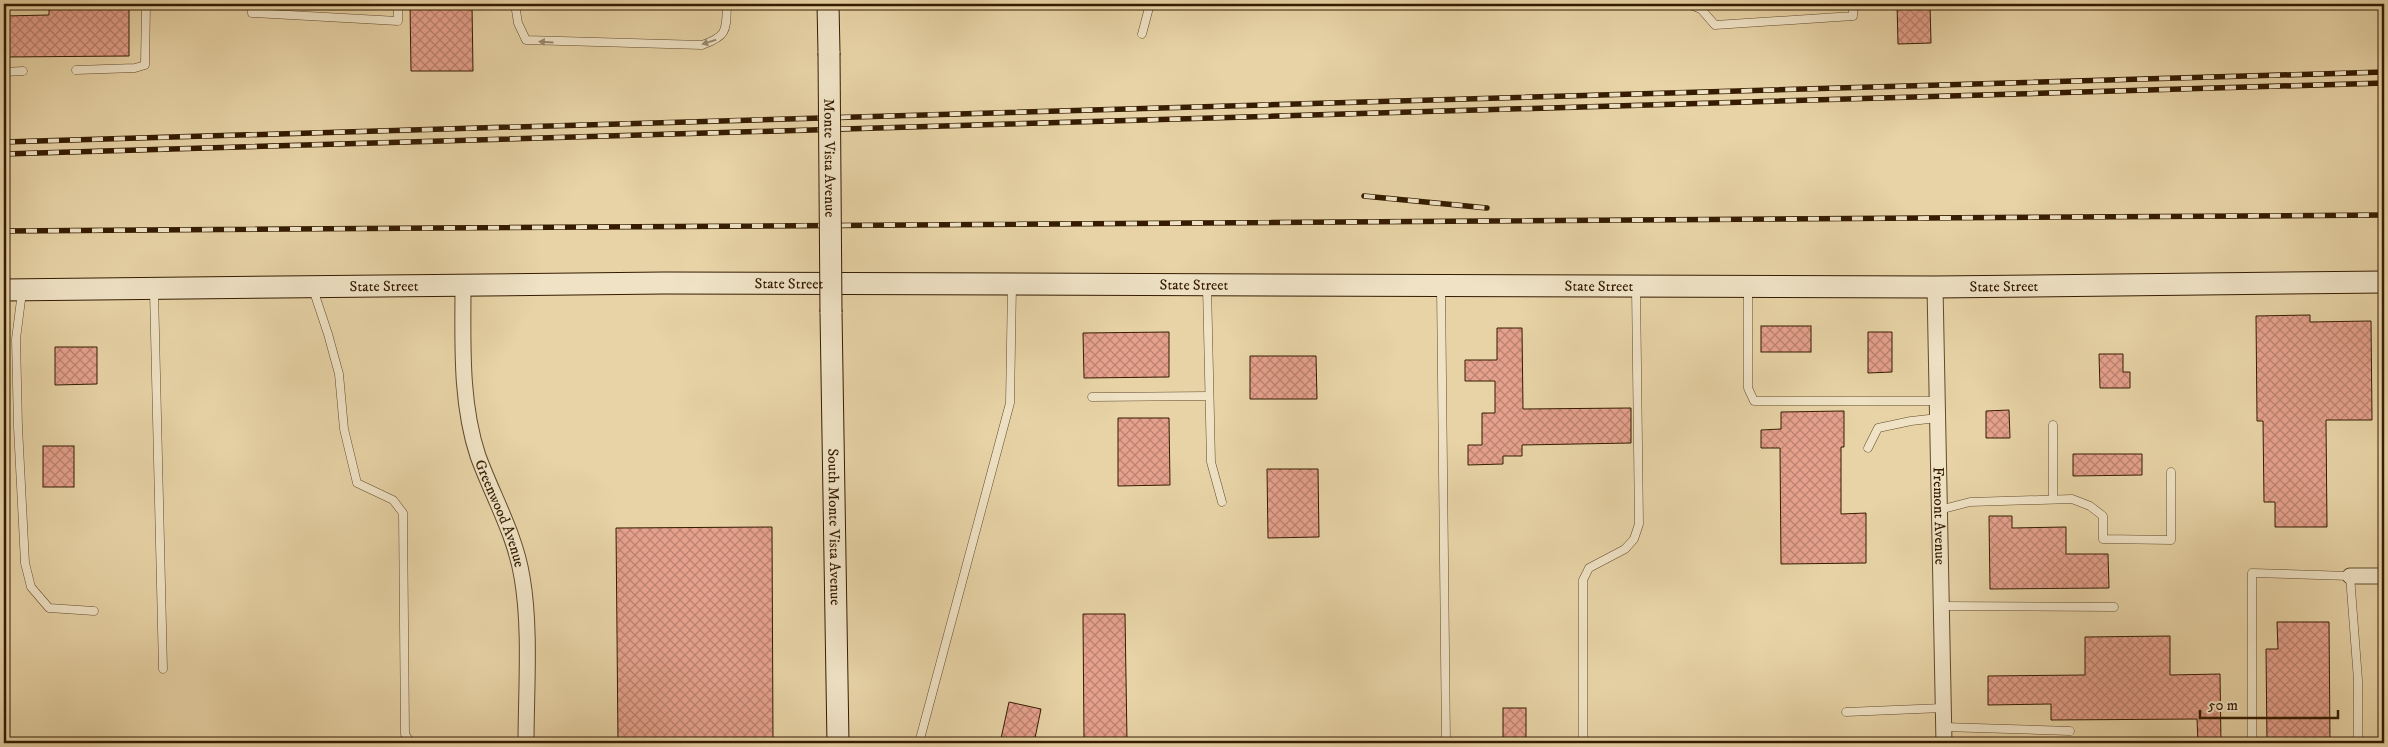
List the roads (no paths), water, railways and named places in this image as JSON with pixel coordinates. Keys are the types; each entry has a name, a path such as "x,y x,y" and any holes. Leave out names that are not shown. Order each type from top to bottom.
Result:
{"street":[{"name":"Monte Vista Avenue","path":"828,4 831,312"},
{"name":"State Street","path":"13,290 1012,283 1935,288 2384,282"},
{"name":"Greenwood Avenue","path":"463,287 463,358 467,405 478,454 513,538 522,577 525,625 526,743"},
{"name":"Fremont Avenue","path":"1935,288 1944,743"},
{"name":"South Monte Vista Avenue","path":"831,312 838,743"},
{"path":"2350,576 2384,576"}],"lane":[{"path":"76,70 134,68 145,64 146,4"},
{"path":"252,4 252,13 398,21 398,4"},
{"path":"515,4 518,23 526,40 702,45 719,39 723,34 726,26 727,4"},
{"path":"1142,34 1150,4"},
{"path":"1688,4 1701,9 1715,26 1853,16 1853,4"},
{"path":"4,72 24,71"},
{"path":"920,739 1010,403 1012,283"},
{"path":"1207,284 1211,462 1222,502"},
{"path":"1441,285 1446,743"},
{"path":"1583,743 1583,580 1589,568 1625,550 1634,539 1639,524 1636,286"},
{"path":"1748,286 1748,388 1754,401 1938,401"},
{"path":"312,288 339,374 344,429 357,483 393,500 403,513 405,734 410,742 427,743"},
{"path":"154,289 163,669"},
{"path":"13,290 25,564 31,587 49,608 94,612"},
{"path":"1092,397 1209,396"},
{"path":"1868,448 1878,428 1910,421 1938,418"},
{"path":"2053,426 2053,499"},
{"path":"1940,510 1970,502 2072,499 2090,506 2103,516 2103,539 2171,540 2171,472"},
{"path":"2252,743 2252,573 2350,576 2358,680 2358,741"},
{"path":"1941,606 2114,607"},
{"path":"1846,712 1943,708"},
{"path":"1943,728 2070,731"}],"railway":[{"path":"4,142 2384,72"},
{"path":"4,154 2384,83"},
{"path":"1364,196 1487,208"},
{"path":"4,231 2384,215"}]}
